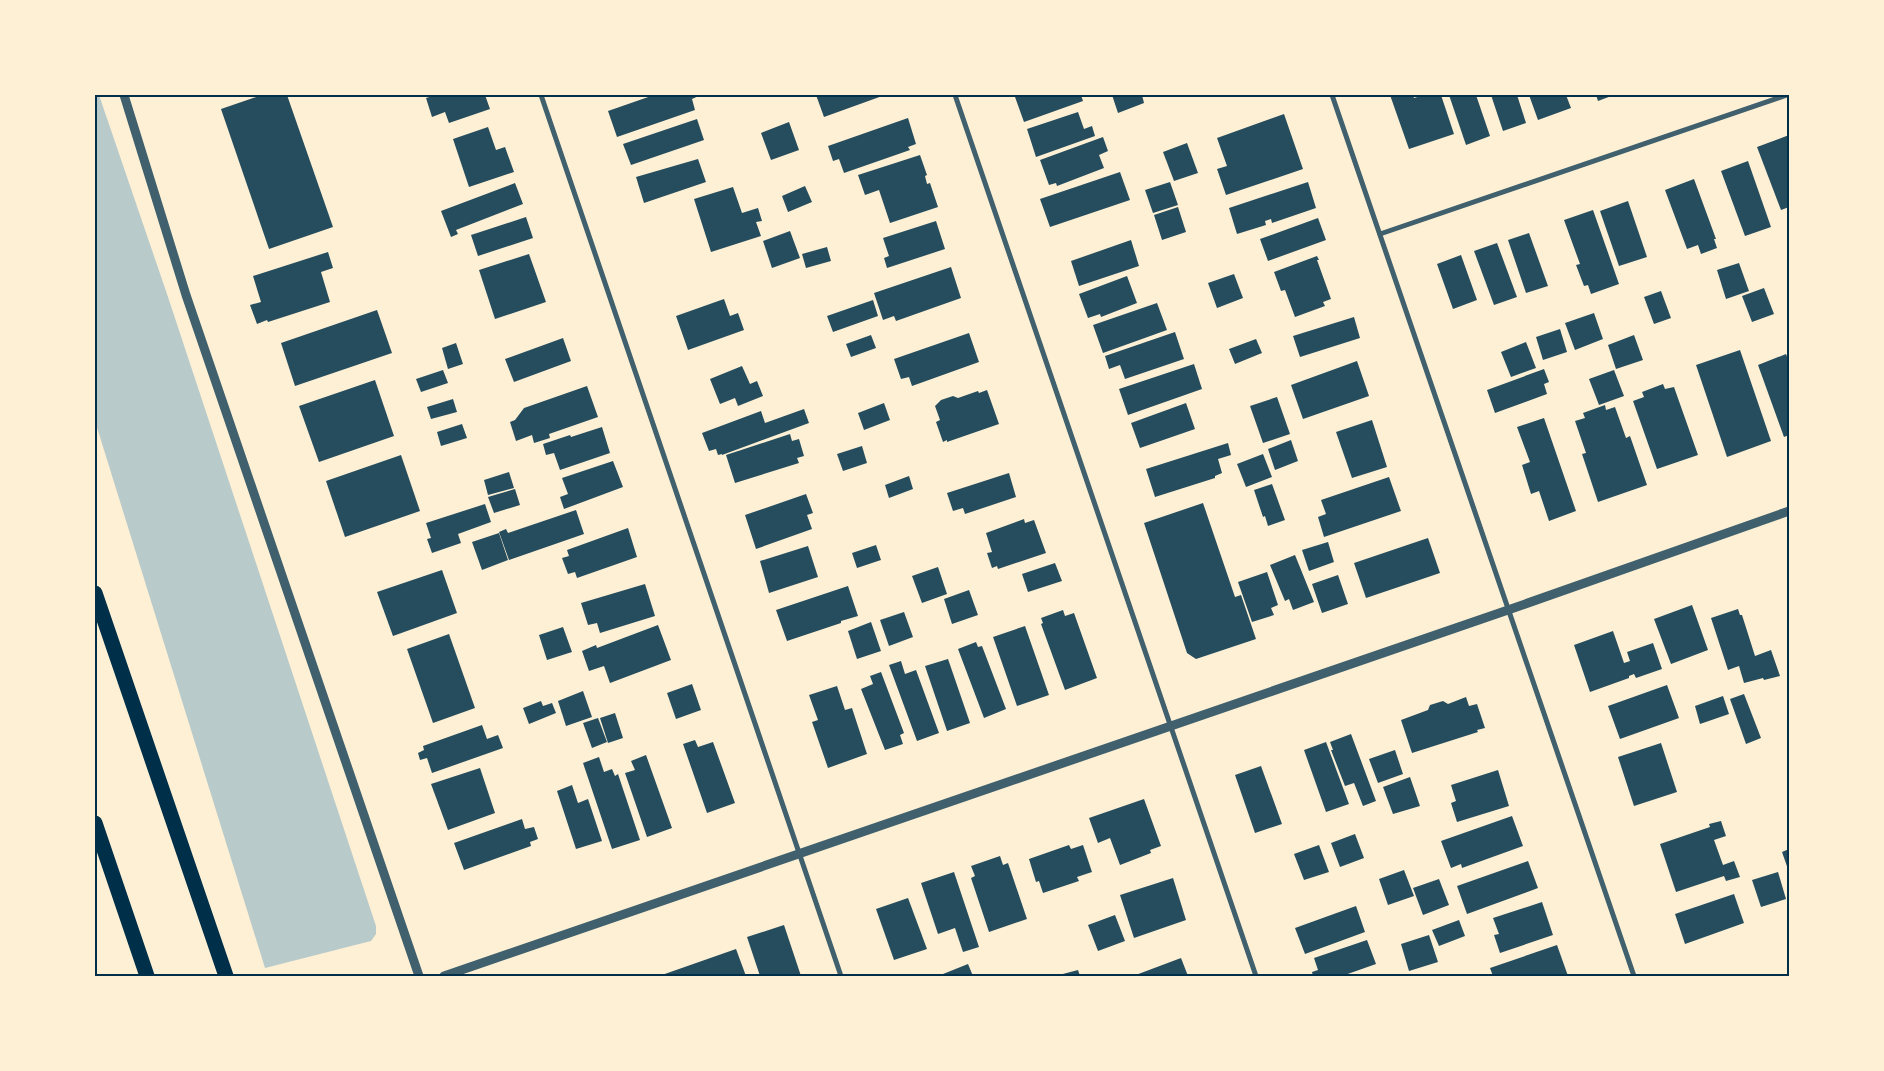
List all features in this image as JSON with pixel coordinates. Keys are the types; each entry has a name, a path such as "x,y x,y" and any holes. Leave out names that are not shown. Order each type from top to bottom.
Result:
{"highway":[{"path":"95,593 226,976"},
{"path":"95,823 147,976"}],"street":[{"path":"124,95 190,304 420,976"},
{"path":"541,95 841,976"},
{"path":"955,95 1256,976"},
{"path":"1332,95 1634,976"},
{"path":"1380,234 1787,95"},
{"path":"444,976 1508,610 1789,511"}],"shaded area":[{"path":"95,95 99,95 168,297 376,926 376,934 371,941 265,968 95,421"}],"building":[{"path":"262,95 287,95 333,227 269,249 221,109"},
{"path":"436,95 485,95 490,109 449,123 445,112 432,117 426,98"},
{"path":"654,95 701,95 692,99 695,110 617,137 608,111"},
{"path":"816,95 885,95 824,117"},
{"path":"1021,95 1081,95 1083,101 1024,122 1015,97"},
{"path":"1112,95 1142,95 1144,103 1118,113"},
{"path":"1390,95 1413,95 1414,98 1424,95 1441,95 1454,134 1409,149"},
{"path":"1449,95 1476,95 1490,136 1466,145"},
{"path":"1491,95 1517,95 1526,123 1503,131"},
{"path":"1529,95 1566,95 1571,108 1538,120"},
{"path":"1596,95 1614,95 1598,101"},
{"path":"1078,112 1084,129 1092,126 1095,136 1036,157 1027,129"},
{"path":"1284,114 1303,169 1226,195 1217,169 1227,166 1217,138"},
{"path":"908,118 916,144 908,147 910,150 844,173 839,159 833,161 828,146"},
{"path":"697,119 704,140 631,165 623,144"},
{"path":"789,122 799,150 771,160 761,133"},
{"path":"488,127 496,150 505,147 514,172 469,187 453,139"},
{"path":"1789,135 1789,207 1781,210 1757,147"},
{"path":"1103,137 1108,151 1099,155 1104,168 1057,186 1056,183 1049,185 1040,160"},
{"path":"1187,143 1198,173 1174,181 1163,152"},
{"path":"920,155 927,175 925,176 927,184 930,183 938,207 890,223 879,190 865,195 858,175"},
{"path":"698,159 706,182 644,203 636,177"},
{"path":"1748,161 1771,227 1745,236 1721,171"},
{"path":"1120,172 1130,200 1050,227 1040,199"},
{"path":"1694,179 1716,239 1714,239 1717,248 1701,254 1698,245 1687,249 1665,190"},
{"path":"1170,182 1178,205 1153,213 1145,190"},
{"path":"1308,182 1316,208 1272,223 1271,219 1265,221 1266,225 1237,234 1229,208"},
{"path":"515,183 523,204 456,230 458,234 451,237 441,211"},
{"path":"805,186 812,202 788,212 782,196"},
{"path":"733,187 742,213 758,208 762,221 756,222 761,236 711,252 694,199"},
{"path":"1628,201 1647,257 1619,266 1600,211"},
{"path":"1178,207 1186,232 1162,240 1154,215"},
{"path":"1593,210 1619,284 1591,294 1588,285 1584,286 1576,265 1580,264 1564,220"},
{"path":"526,217 533,238 478,256 471,235"},
{"path":"1318,218 1326,240 1268,261 1260,239"},
{"path":"936,221 945,249 887,268 884,258 889,256 883,238"},
{"path":"790,231 800,258 772,268 763,241"},
{"path":"1529,233 1548,286 1526,293 1508,240"},
{"path":"1131,240 1139,266 1079,286 1071,261"},
{"path":"1497,243 1517,297 1494,305 1474,251"},
{"path":"827,247 831,261 806,268 802,254"},
{"path":"328,252 333,268 321,272 330,302 257,324 250,305 261,302 253,276"},
{"path":"529,254 546,302 495,319 479,270"},
{"path":"1461,255 1477,300 1453,309 1437,264"},
{"path":"1317,256 1331,299 1323,302 1325,306 1295,317 1285,290 1281,291 1274,272"},
{"path":"1739,263 1749,291 1726,299 1717,270"},
{"path":"951,267 961,298 896,321 894,316 883,320 874,293"},
{"path":"1234,274 1243,298 1217,308 1208,283"},
{"path":"1127,276 1137,303 1101,317 1100,314 1088,318 1079,294"},
{"path":"1764,288 1774,314 1752,322 1742,296"},
{"path":"1661,291 1671,318 1654,324 1644,297"},
{"path":"724,299 730,316 738,313 744,330 688,350 676,316"},
{"path":"873,300 878,316 833,332 827,316"},
{"path":"1157,303 1167,330 1103,353 1093,325"},
{"path":"377,310 392,353 295,386 281,343"},
{"path":"1594,313 1603,339 1575,350 1565,323"},
{"path":"1354,317 1360,338 1300,357 1293,336"},
{"path":"1560,329 1567,352 1543,360 1536,337"},
{"path":"1175,332 1184,359 1125,379 1120,365 1109,369 1105,356"},
{"path":"969,333 979,362 912,386 909,377 901,379 894,359"},
{"path":"871,335 876,348 851,357 846,344"},
{"path":"1634,335 1643,360 1616,369 1608,345"},
{"path":"563,338 571,361 514,382 505,359"},
{"path":"1256,339 1262,353 1235,364 1229,349"},
{"path":"1526,342 1536,368 1511,377 1501,352"},
{"path":"456,343 463,364 448,369 442,348"},
{"path":"1740,350 1771,441 1727,457 1696,365"},
{"path":"1786,354 1789,362 1789,435 1784,437 1758,365"},
{"path":"1357,361 1369,396 1303,419 1291,385"},
{"path":"1194,364 1202,389 1128,415 1119,389"},
{"path":"742,366 750,384 757,381 763,396 738,406 735,398 720,404 710,379"},
{"path":"1544,369 1549,382 1544,384 1547,394 1495,413 1487,390"},
{"path":"443,370 448,383 421,392 416,379"},
{"path":"1614,370 1624,396 1599,405 1589,379"},
{"path":"375,380 394,436 319,462 299,406"},
{"path":"1663,384 1665,389 1674,387 1698,455 1657,469 1633,401 1644,397 1642,392"},
{"path":"587,386 598,417 549,434 550,438 534,443 532,435 516,441 510,422 515,420 524,408"},
{"path":"987,390 999,424 943,442 936,422 940,420 935,406 941,400 953,396 958,398"},
{"path":"1277,397 1290,434 1263,443 1250,406"},
{"path":"453,399 457,412 431,419 427,407"},
{"path":"884,403 890,420 864,430 858,413"},
{"path":"1186,403 1195,429 1140,448 1131,423"},
{"path":"1605,405 1606,410 1615,407 1626,438 1630,436 1647,485 1598,502 1582,454 1586,453 1575,421 1585,418 1583,413"},
{"path":"804,409 809,423 722,455 718,455 716,449 709,451 702,433 761,411 765,423"},
{"path":"1544,418 1576,511 1549,521 1539,491 1531,494 1522,465 1530,462 1517,427"},
{"path":"1372,420 1387,467 1352,478 1336,432"},
{"path":"462,424 467,438 441,446 437,432"},
{"path":"602,427 610,453 560,470 554,453 546,455 543,444"},
{"path":"790,434 792,441 799,439 804,456 797,458 799,463 735,483 726,455"},
{"path":"1291,440 1298,461 1275,470 1268,449"},
{"path":"1228,443 1231,455 1218,459 1222,473 1215,476 1215,478 1155,497 1146,469"},
{"path":"862,446 867,463 843,471 837,454"},
{"path":"1263,454 1272,477 1246,487 1237,464"},
{"path":"401,455 420,511 345,537 326,481"},
{"path":"613,461 623,487 564,509 560,497 568,494 562,478"},
{"path":"509,472 514,488 488,495 484,480"},
{"path":"1009,473 1016,497 965,514 963,508 953,511 947,493"},
{"path":"909,476 913,489 889,498 885,485"},
{"path":"1389,477 1401,511 1324,537 1318,517 1326,514 1321,500"},
{"path":"1272,484 1285,520 1268,526 1254,490"},
{"path":"515,489 520,505 494,513 488,497"},
{"path":"806,494 813,513 807,515 812,529 756,549 745,515"},
{"path":"1203,503 1235,597 1241,595 1256,639 1196,659 1187,653 1144,523"},
{"path":"485,504 491,522 458,534 461,543 432,553 427,539 431,538 426,523"},
{"path":"576,510 584,534 509,560 499,532 506,529 508,533"},
{"path":"1024,519 1025,523 1034,520 1046,553 998,569 997,566 992,568 987,553 992,552 986,533"},
{"path":"628,528 637,557 577,578 575,572 568,574 562,558 569,556 567,550"},
{"path":"499,533 508,560 482,570 472,542"},
{"path":"1428,538 1440,573 1366,598 1354,563"},
{"path":"1328,542 1334,562 1309,571 1302,550"},
{"path":"876,545 881,560 857,568 852,553"},
{"path":"808,546 818,577 769,593 760,561"},
{"path":"1295,555 1314,602 1293,610 1289,599 1285,601 1270,565"},
{"path":"1055,563 1062,581 1028,592 1022,574"},
{"path":"938,567 947,594 922,603 912,576"},
{"path":"442,570 457,613 393,636 377,592"},
{"path":"1267,572 1278,605 1271,608 1274,615 1252,622 1238,582"},
{"path":"1338,575 1348,604 1322,613 1312,584"},
{"path":"645,584 655,616 600,633 597,623 588,625 581,603"},
{"path":"848,586 858,616 787,641 776,610"},
{"path":"969,590 978,615 952,624 944,599"},
{"path":"1692,605 1708,650 1671,664 1654,619"},
{"path":"1738,609 1740,615 1742,615 1755,656 1771,650 1780,676 1744,683 1739,666 1728,670 1711,618"},
{"path":"1063,610 1065,616 1074,613 1097,678 1065,690 1041,624 1043,623 1041,618"},
{"path":"904,612 913,637 889,646 880,620"},
{"path":"871,622 881,651 857,659 848,631"},
{"path":"658,625 671,660 610,683 604,666 589,671 582,651 596,645 597,648"},
{"path":"1025,626 1049,695 1017,706 993,637"},
{"path":"563,627 572,652 547,660 539,635"},
{"path":"1613,631 1624,663 1630,661 1627,652 1653,643 1662,669 1636,678 1634,674 1629,676 1629,678 1590,692 1574,645"},
{"path":"449,634 475,708 433,723 407,649"},
{"path":"976,642 978,647 982,646 1006,709 984,718 958,649"},
{"path":"948,659 970,723 947,731 925,666"},
{"path":"901,661 905,674 916,670 939,733 917,741 889,665"},
{"path":"881,672 904,733 900,735 903,744 885,750 861,689 873,684 870,676"},
{"path":"692,684 701,710 676,719 667,693"},
{"path":"1667,685 1679,718 1620,739 1608,706"},
{"path":"837,686 845,710 852,708 867,754 828,768 812,722 818,720 809,695"},
{"path":"583,691 592,717 566,726 558,701"},
{"path":"1744,694 1761,738 1746,744 1730,699"},
{"path":"1723,696 1729,714 1700,724 1695,706"},
{"path":"1466,697 1469,706 1477,704 1485,728 1477,730 1478,732 1412,753 1401,720 1428,710 1430,705 1443,701 1448,704"},
{"path":"541,701 543,706 552,703 556,713 529,724 523,708"},
{"path":"615,713 623,738 608,743 600,718"},
{"path":"598,718 607,742 592,748 583,723"},
{"path":"482,725 487,739 498,735 503,748 432,773 427,758 420,760 418,753 424,750 423,746"},
{"path":"1351,734 1376,801 1363,806 1354,783 1345,786 1331,750 1333,750 1330,742"},
{"path":"695,740 698,747 713,742 735,803 707,813 683,744"},
{"path":"1326,742 1349,804 1326,812 1304,750"},
{"path":"1661,743 1677,792 1634,806 1618,757"},
{"path":"1395,750 1403,774 1378,783 1369,759"},
{"path":"646,755 672,828 647,837 625,773 635,770 631,761"},
{"path":"599,757 604,772 612,769 615,776 618,774 640,840 612,849 583,763"},
{"path":"1261,766 1282,824 1255,833 1235,775"},
{"path":"480,768 495,813 448,830 431,784"},
{"path":"1498,770 1509,806 1457,822 1451,803 1456,801 1451,785"},
{"path":"1410,777 1420,806 1393,814 1383,787"},
{"path":"572,785 578,803 588,799 602,841 576,849 557,791"},
{"path":"1144,799 1161,846 1150,850 1151,853 1120,865 1110,838 1098,843 1089,818"},
{"path":"1512,816 1523,846 1462,868 1461,864 1451,868 1441,841"},
{"path":"522,819 525,829 534,827 538,839 530,842 531,846 464,870 454,843"},
{"path":"1721,821 1726,836 1714,840 1723,865 1734,861 1740,877 1726,881 1724,876 1676,892 1660,844 1710,827 1709,824"},
{"path":"1355,834 1364,858 1340,867 1331,843"},
{"path":"1069,845 1071,849 1083,845 1092,872 1077,877 1079,881 1043,893 1039,881 1036,882 1029,859"},
{"path":"1319,845 1329,872 1304,880 1294,854"},
{"path":"1789,849 1789,872 1782,852"},
{"path":"1000,856 1003,865 1008,863 1027,919 989,932 971,878 975,876 971,866"},
{"path":"1528,861 1538,888 1467,914 1457,886"},
{"path":"1404,870 1414,896 1388,905 1379,879"},
{"path":"954,872 979,947 963,952 955,928 938,934 921,883"},
{"path":"1778,872 1786,899 1761,907 1752,880"},
{"path":"1173,878 1186,920 1134,938 1120,895"},
{"path":"1439,879 1449,905 1423,915 1413,888"},
{"path":"1734,894 1744,923 1685,944 1675,914"},
{"path":"908,898 927,949 894,960 876,909"},
{"path":"1542,902 1553,935 1500,953 1494,935 1499,934 1493,918"},
{"path":"1356,906 1365,932 1305,954 1295,928"},
{"path":"1115,915 1125,941 1098,951 1088,925"},
{"path":"1459,920 1465,936 1439,946 1432,930"},
{"path":"784,925 801,976 760,976 747,937"},
{"path":"1429,935 1438,962 1409,971 1401,944"},
{"path":"1367,940 1376,964 1342,976 1313,976 1312,972 1318,970 1314,958"},
{"path":"1557,945 1568,976 1493,976 1490,968"},
{"path":"736,949 746,976 659,976"},
{"path":"1181,958 1188,976 1133,976"},
{"path":"968,964 973,976 938,976"},
{"path":"1078,970 1080,976 1059,976 1059,975"}]}
